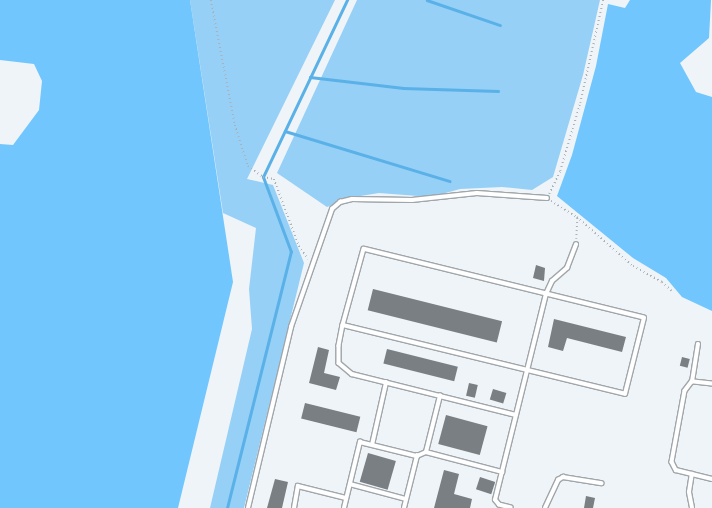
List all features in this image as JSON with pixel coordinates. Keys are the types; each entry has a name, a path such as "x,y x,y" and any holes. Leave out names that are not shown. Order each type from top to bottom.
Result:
{"lane":[{"path":"248,508 291,327 314,267 325,224 332,209 340,202 352,199 412,200 477,194 547,198"},
{"path":"511,508 499,505 496,500 516,415 546,294 552,281 567,268 576,245"},
{"path":"344,325 625,394 644,318 364,249 344,325 339,363 352,374 516,415"},
{"path":"698,344 692,382 685,391 672,462 676,470 712,480"},
{"path":"692,382 712,384"},
{"path":"372,445 386,383"},
{"path":"426,452 440,396"},
{"path":"344,508 360,442 417,456 426,452 502,472"},
{"path":"404,508 417,456"},
{"path":"692,474 689,492 692,508"},
{"path":"545,508 558,480 563,477 602,483"},
{"path":"350,484 406,499"},
{"path":"294,508 298,486 346,498"}],"path":[{"path":"211,0 235,125 248,166 263,177 274,179 299,246 314,267"},
{"path":"603,0 580,103 560,171 547,198 577,217 634,266 662,282 672,291"},
{"path":"576,245 577,217"}],"shaded area":[{"path":"0,0 190,0 233,282 178,508 0,508 0,144 13,145 39,110 42,81 34,64 0,60"},
{"path":"190,0 335,0 247,179 273,185 304,263 244,508 210,508 252,329 249,289 256,228 223,213"},
{"path":"357,0 600,0 583,75 553,177 532,190 502,187 460,189 431,197 379,193 348,198 327,207 277,173"},
{"path":"630,0 711,0 709,38 680,63 696,92 712,97 712,311 682,297 666,278 633,258 557,196 572,155 596,66 608,4 625,8"}],"building":[{"path":"536,265 545,268 544,281 533,278"},
{"path":"373,289 502,321 497,343 368,310"},
{"path":"554,319 626,337 622,352 567,338 563,351 548,347"},
{"path":"318,347 329,350 324,373 340,377 336,390 309,383"},
{"path":"387,349 458,367 454,381 383,364"},
{"path":"682,357 690,359 688,368 680,366"},
{"path":"469,383 478,385 475,398 466,396"},
{"path":"493,389 506,393 503,404 490,400"},
{"path":"305,403 360,417 356,432 301,419"},
{"path":"446,415 488,426 480,455 438,444"},
{"path":"368,453 396,461 388,490 360,482"},
{"path":"444,470 459,474 454,494 472,499 470,508 434,508"},
{"path":"480,477 495,482 491,494 476,489"},
{"path":"275,479 288,482 282,508 267,508"},
{"path":"586,496 595,498 593,508 584,508"}],"waterway":[{"path":"227,508 291,252 263,177 347,0"},
{"path":"427,0 500,25"},
{"path":"310,77 403,88 498,91"},
{"path":"285,131 450,181"}]}
